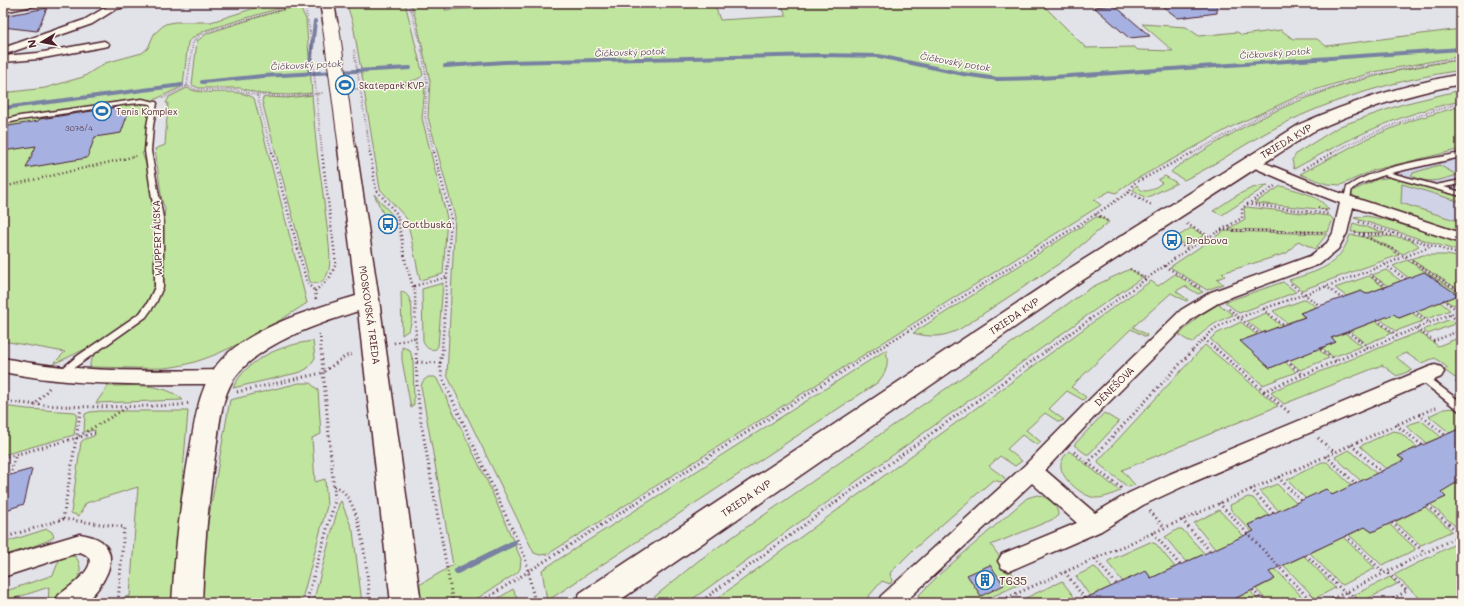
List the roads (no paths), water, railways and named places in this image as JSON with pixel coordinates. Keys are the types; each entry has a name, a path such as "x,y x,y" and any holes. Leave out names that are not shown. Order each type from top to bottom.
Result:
{"street":[{"path":"3,9 34,3"},
{"path":"3,52 88,22 101,15 113,4 132,3"},
{"name":"MOSKOVSKÁ TRIEDA","path":"327,3 368,300 406,603"},
{"path":"3,59 38,56 104,44"},
{"name":"TRIEDA KVP","path":"591,603 1074,275 1306,128 1337,114 1392,94 1461,79"},
{"path":"1253,162 1287,179 1346,201 1461,238"},
{"name":"DÉNEŠOVA","path":"889,603 1032,471 1092,408 1186,314 1217,296 1315,260 1348,233 1346,201"},
{"path":"187,603 194,501 217,388 235,360 252,348 266,340 318,317 368,300"},
{"path":"3,365 38,373 108,377 217,388"},
{"path":"1009,561 1094,525 1136,499 1176,480 1428,374"},
{"path":"1032,471 1094,525"},
{"path":"3,567 80,543 91,544 98,550 100,562 95,578 83,591 66,603"}],"lane":[{"name":"WUPPERTÁLSKA","path":"3,122 20,118 128,102 142,101 154,103 150,126 149,153 159,218 159,287 152,303 143,315 79,359 60,374"},
{"path":"1346,201 1349,188 1361,180 1430,161 1461,155"},
{"path":"1384,173 1438,186 1461,194"},
{"path":"1438,186 1461,182"},
{"path":"1428,374 1451,400 1461,407"}],"waterway":[{"path":"309,73 315,21"},
{"name":"Čičkovský potok","path":"445,66 505,62 820,55 879,56 963,74 997,79 1040,78 1461,49"},
{"name":"Čičkovský potok","path":"309,73 410,68"},
{"name":"Čičkovský potok","path":"202,82 309,73"},
{"name":"Čičkovský potok","path":"3,108 182,85"},
{"path":"457,571 514,543"}],"place":[{"name":"Skatepark KVP","path":"345,85"},
{"name":"Tenis Komplex","path":"102,111"},
{"name":"Cottbuská","path":"388,224"},
{"name":"Drabova","path":"1172,240"},
{"name":"T635","path":"985,580"}]}
